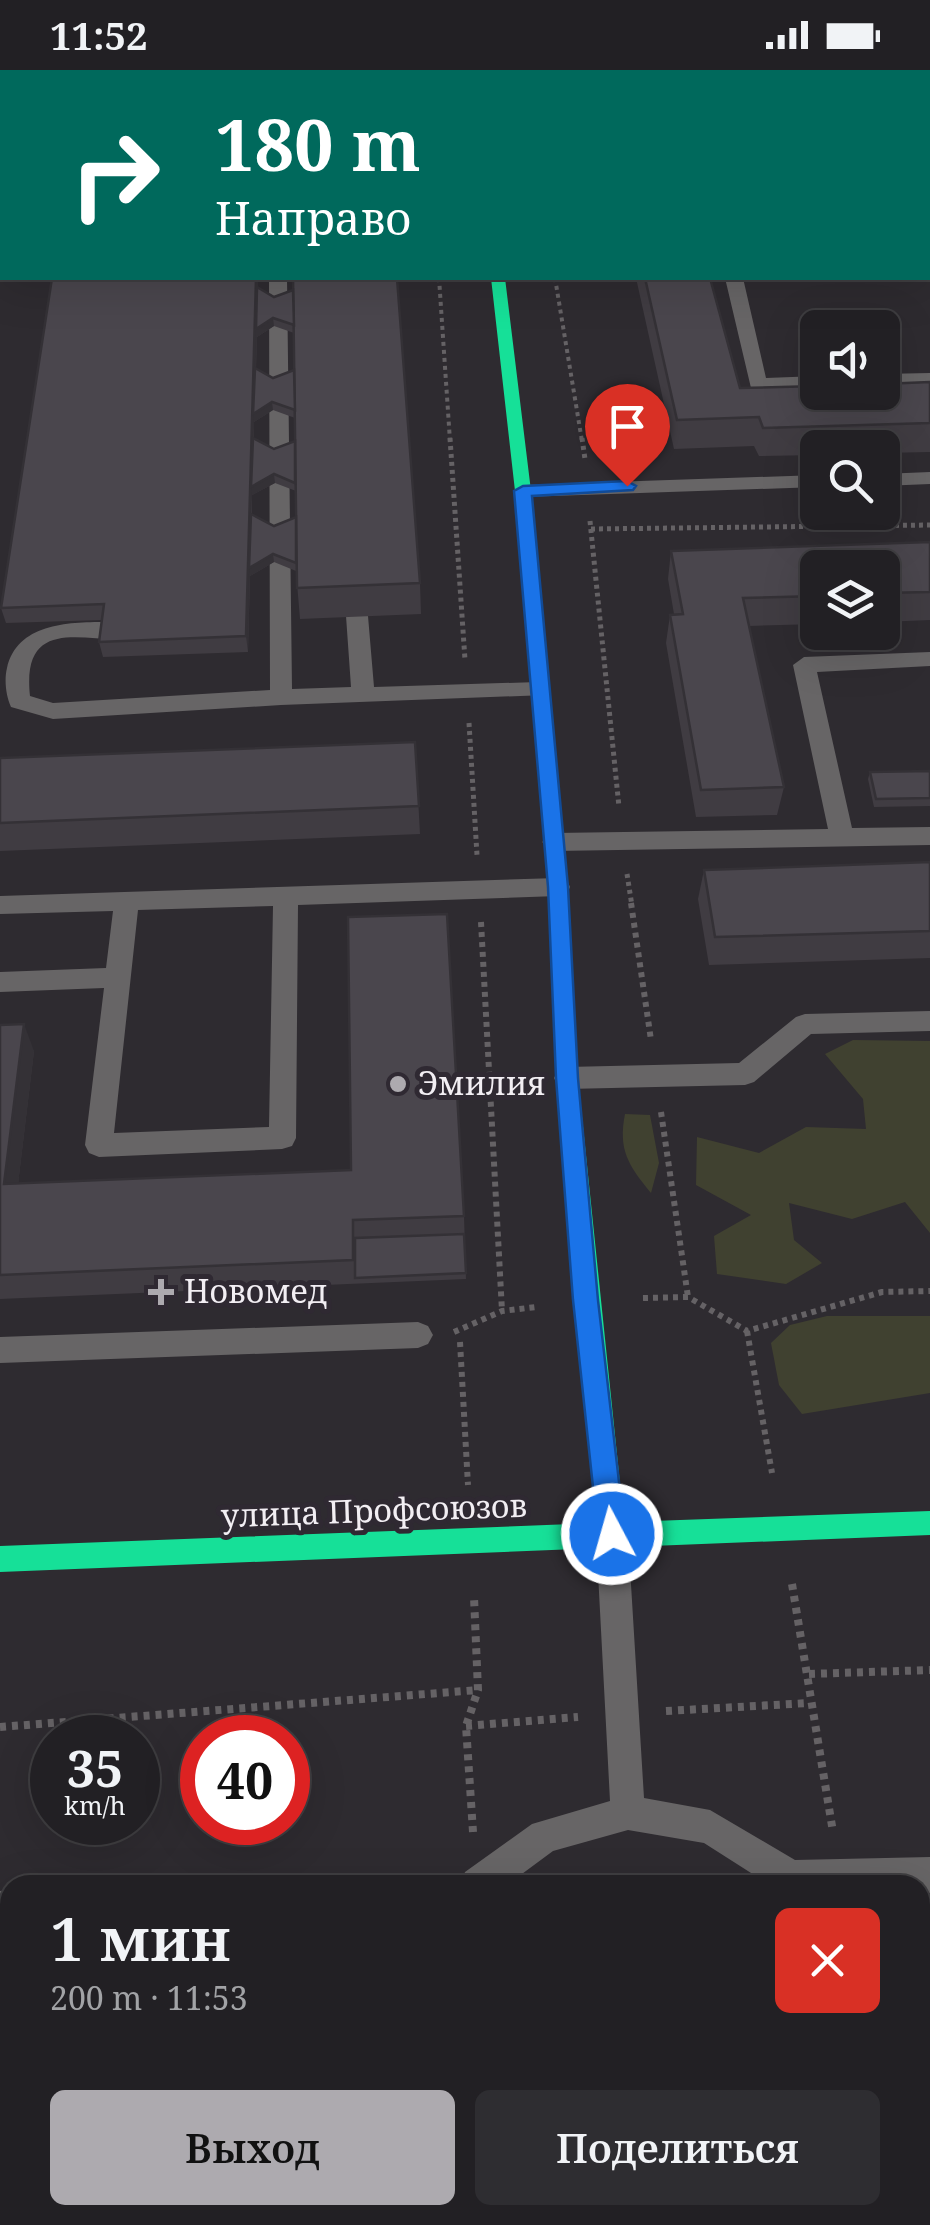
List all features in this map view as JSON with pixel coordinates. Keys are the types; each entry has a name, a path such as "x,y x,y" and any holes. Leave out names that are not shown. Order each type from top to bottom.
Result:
{"street":[{"path":"498,280 523,491 558,887 567,1078 612,1534"},
{"name":"улица Профсоюзов","path":"0,1559 930,1523"}],"lane":[{"path":"278,280 281,698"},
{"path":"734,280 758,384 800,383"},
{"path":"900,380 930,379"},
{"path":"900,479 930,478"},
{"path":"523,491 800,481"},
{"path":"357,616 363,696"},
{"path":"154,625 38,637 20,654 15,682 19,701 54,711 281,698 538,690"},
{"path":"842,837 804,664 930,660"},
{"path":"554,842 930,836"},
{"path":"0,905 558,887"},
{"path":"126,903 99,1146 282,1138 286,898"},
{"path":"0,982 117,978"},
{"path":"567,1078 745,1074 806,1024 930,1021"},
{"path":"0,1350 418,1335"},
{"path":"612,1534 628,1814"},
{"path":"491,1875 544,1836 628,1814 710,1827 786,1875"}],"path":[{"path":"439,280 502,1311"},
{"path":"555,280 589,487 622,840 688,1296"},
{"path":"590,529 930,525"},
{"path":"418,1335 460,1331 502,1311 586,1300 688,1296 747,1331 882,1292 930,1291"},
{"path":"460,1331 478,1690 466,1726 473,1845"},
{"path":"747,1331 841,1875"},
{"path":"809,1674 930,1670"},
{"path":"0,1727 478,1690"}],"green space":[{"path":"853,1040 930,1041 930,1233 905,1202 852,1219 789,1203 794,1240 822,1263 786,1284 717,1274 714,1236 751,1215 696,1185 697,1137 759,1153 806,1127 866,1129 863,1099 825,1054"},
{"path":"625,1114 650,1115 659,1163 651,1193 636,1174 624,1147"},
{"path":"827,1316 930,1316 930,1393 802,1414 779,1385 771,1343 790,1325"}],"building":[{"path":"52,280 256,280 246,636 99,642 104,604 1,608"},
{"path":"293,280 397,280 420,583 297,588"},
{"path":"645,280 711,280 740,388 800,386 800,410 900,410 900,383 930,382 930,423 763,428 759,417 677,420"},
{"path":"257,287 274,297 293,290 294,325 273,318 256,329"},
{"path":"255,368 273,378 294,370 295,410 272,402 253,414"},
{"path":"253,438 274,449 295,441 295,483 274,474 251,487"},
{"path":"251,514 274,526 296,517 296,563 273,554 249,568"},
{"path":"930,542 930,592 900,593 900,550 800,550 800,596 743,598 784,787 701,790 670,615 683,614 671,551"},
{"path":"415,742 419,806 0,823 0,758"},
{"path":"930,771 930,798 876,799 870,772"},
{"path":"930,862 930,931 715,937 704,870"},
{"path":"447,914 464,1216 353,1220 353,1260 0,1275 0,1025 24,1024 4,1184 351,1170 348,917"},
{"path":"464,1234 466,1273 355,1278 355,1238"}],"traffic: fast":[{"path":"498,280 523,491 558,887 567,1078 612,1535"},
{"path":"0,1559 930,1523"}],"place":[{"name":"Эмилия","path":"398,1084"},
{"name":"Новомед","path":"161,1292"}],"route":[{"path":"612,1534 567,1078 558,887 530,605 523,491 627,486"}]}
